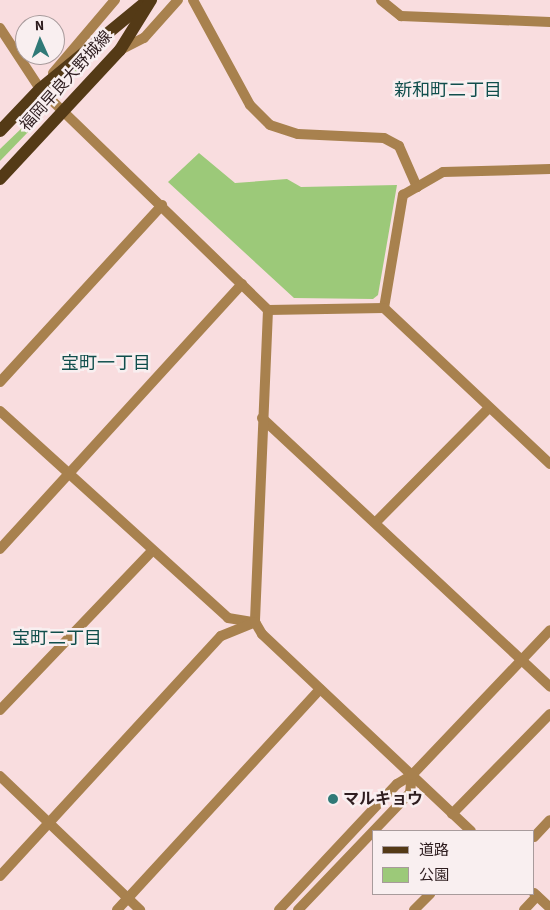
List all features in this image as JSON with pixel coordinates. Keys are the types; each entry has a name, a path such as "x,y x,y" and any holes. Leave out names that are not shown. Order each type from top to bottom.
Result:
{"main road":[{"name":"福岡早良大野城線","path":"0,131 40,89 149,0"},
{"name":"福岡早良大野城線","path":"0,179 120,50 149,0"}],"street":[{"path":"40,89 115,0"},
{"path":"120,50 144,38 178,0"},
{"path":"193,0 250,105 270,125 298,134 384,138 399,146 417,187"},
{"path":"381,0 401,16 550,22"},
{"path":"0,28 40,89 162,205 268,310 384,308 488,409 550,464"},
{"path":"384,308 403,195 444,172 550,169"},
{"path":"0,382 162,205"},
{"path":"0,549 242,284"},
{"path":"268,310 255,622 262,634 470,830"},
{"path":"376,522 488,409"},
{"path":"0,411 228,618 255,622"},
{"path":"262,418 522,658 550,687"},
{"path":"0,710 152,551"},
{"path":"0,876 221,636 255,622"},
{"path":"280,910 397,784 412,775 550,630"},
{"path":"117,910 320,689"},
{"path":"452,814 550,714"},
{"path":"375,830 410,794 412,775"},
{"path":"0,776 140,910"},
{"path":"535,836 550,820"},
{"path":"298,910 372,833"},
{"path":"535,894 550,908"},
{"path":"414,910 429,895"},
{"path":"524,910 534,895"}],"green space":[{"path":"117,32 74,76 70,75 69,70"},
{"path":"26,124 29,131 0,161 0,149"},
{"path":"199,153 235,183 287,179 301,187 397,185 378,295 373,299 294,298 168,182"}],"place":[{"name":"マルキョウ","path":"333,799"}],"district":[{"name":"新和町二丁目","path":"448,91"},
{"name":"宝町一丁目","path":"106,364"},
{"name":"宝町二丁目","path":"57,639"}]}
